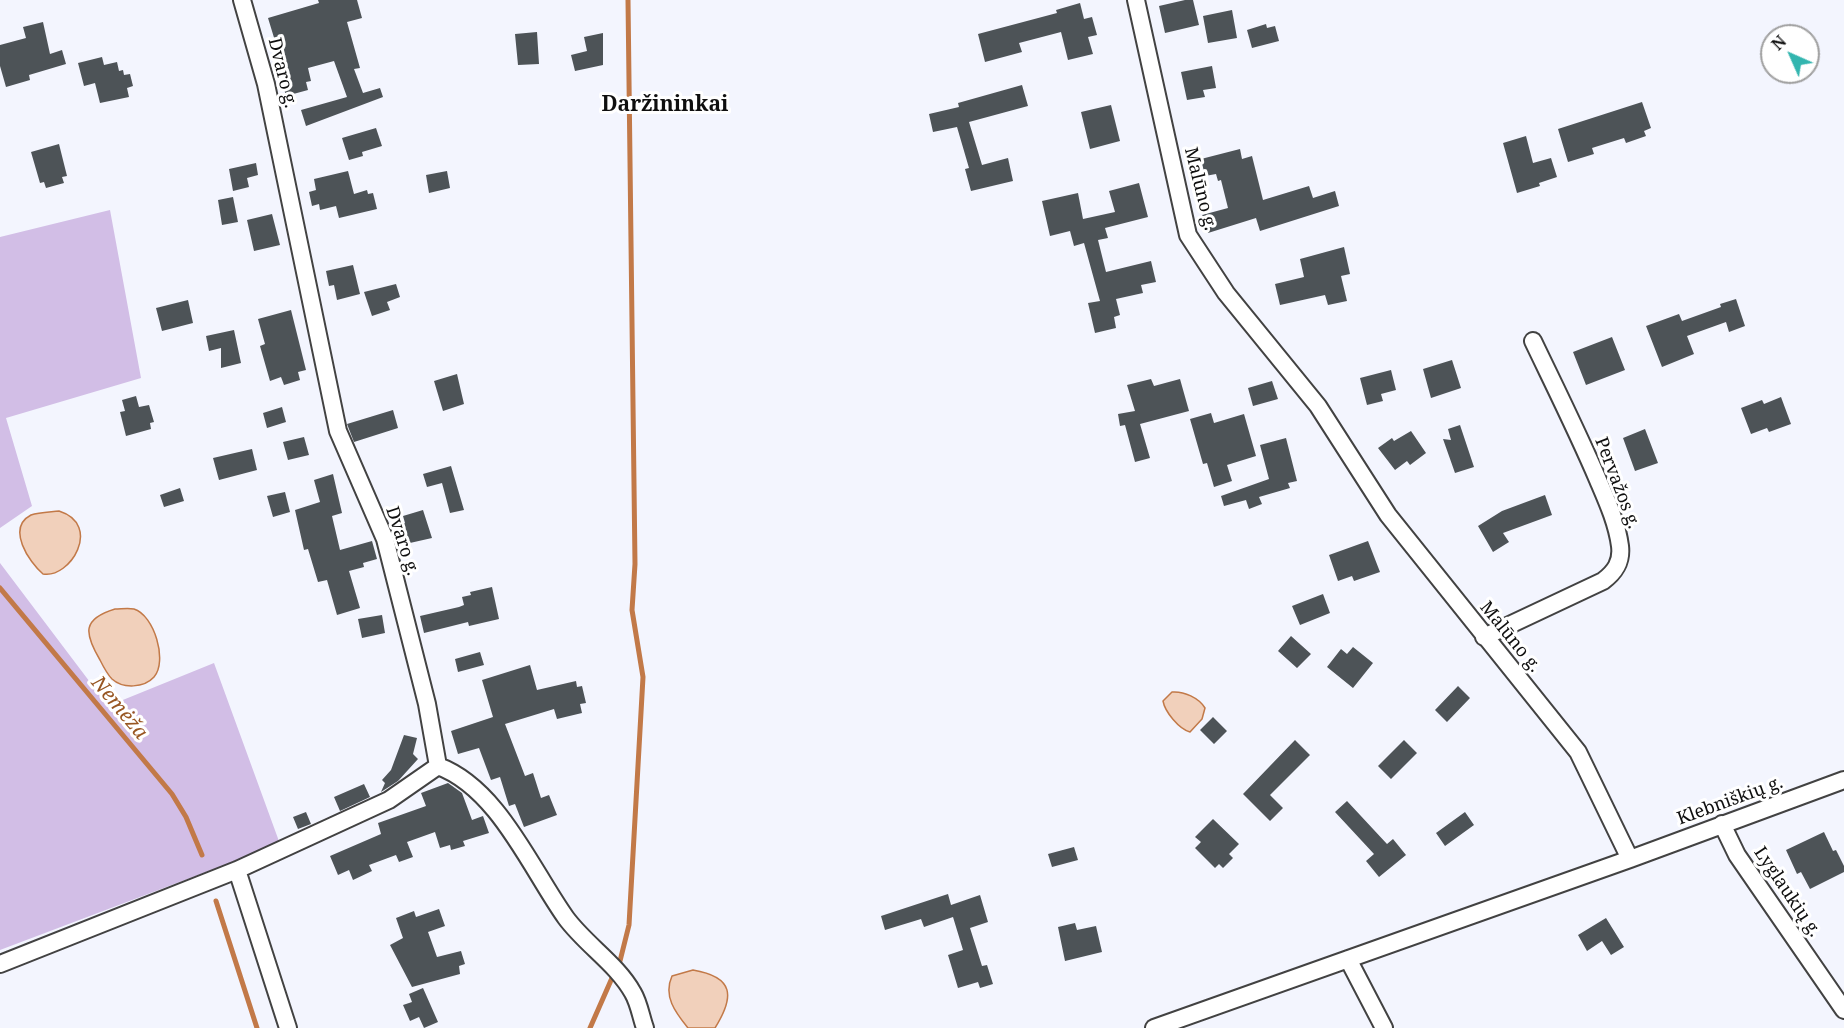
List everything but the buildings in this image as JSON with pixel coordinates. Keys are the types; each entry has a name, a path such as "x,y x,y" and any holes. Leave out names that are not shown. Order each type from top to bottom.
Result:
{"street":[{"name":"Dvaro g.","path":"242,0 266,84 338,431 385,539 427,704 438,766"},
{"name":"Malūno g.","path":"1136,0 1188,235 1226,293 1318,406 1388,515 1578,752 1630,859"},
{"name":"Pervažos g.","path":"1484,637 1603,581 1615,573 1621,548 1613,518 1584,447 1533,341"},
{"path":"0,963 237,870 389,800 438,766 457,773 504,822 567,920 626,982 635,996 645,1028"},
{"name":"Klebniškių g.","path":"1630,859 1844,780"},
{"name":"Lyglaukių g.","path":"1722,824 1737,855 1844,1010"},
{"path":"1154,1028 1630,859"},
{"path":"237,870 288,1028"},
{"path":"1348,959 1384,1028"}],"shaded area":[{"path":"110,210 141,378 6,418 32,506 0,528 0,237"},
{"path":"59,511 72,518 79,527 78,550 63,568 53,573 43,574 37,569 22,545 20,528 31,515"},
{"path":"0,563 108,706 214,663 280,844 0,950"},
{"path":"115,609 134,609 148,620 153,629 160,660 158,670 150,681 127,686 112,679 91,642 89,628 92,622 96,617"},
{"path":"1172,692 1191,696 1205,708 1202,719 1190,732 1177,724 1164,705 1163,701"},
{"path":"693,970 717,978 727,990 726,1006 715,1028 688,1028 672,1004 669,990 672,976"}],"waterway":[{"path":"620,961 629,925 643,677 632,610 635,564 628,0"},
{"name":"Nemėža","path":"0,588 172,794 186,817 202,855"},
{"name":"Nemėža","path":"216,901 257,1028"},
{"path":"590,1028 612,978"}],"district":[{"name":"Daržininkai","path":"665,105"}]}
